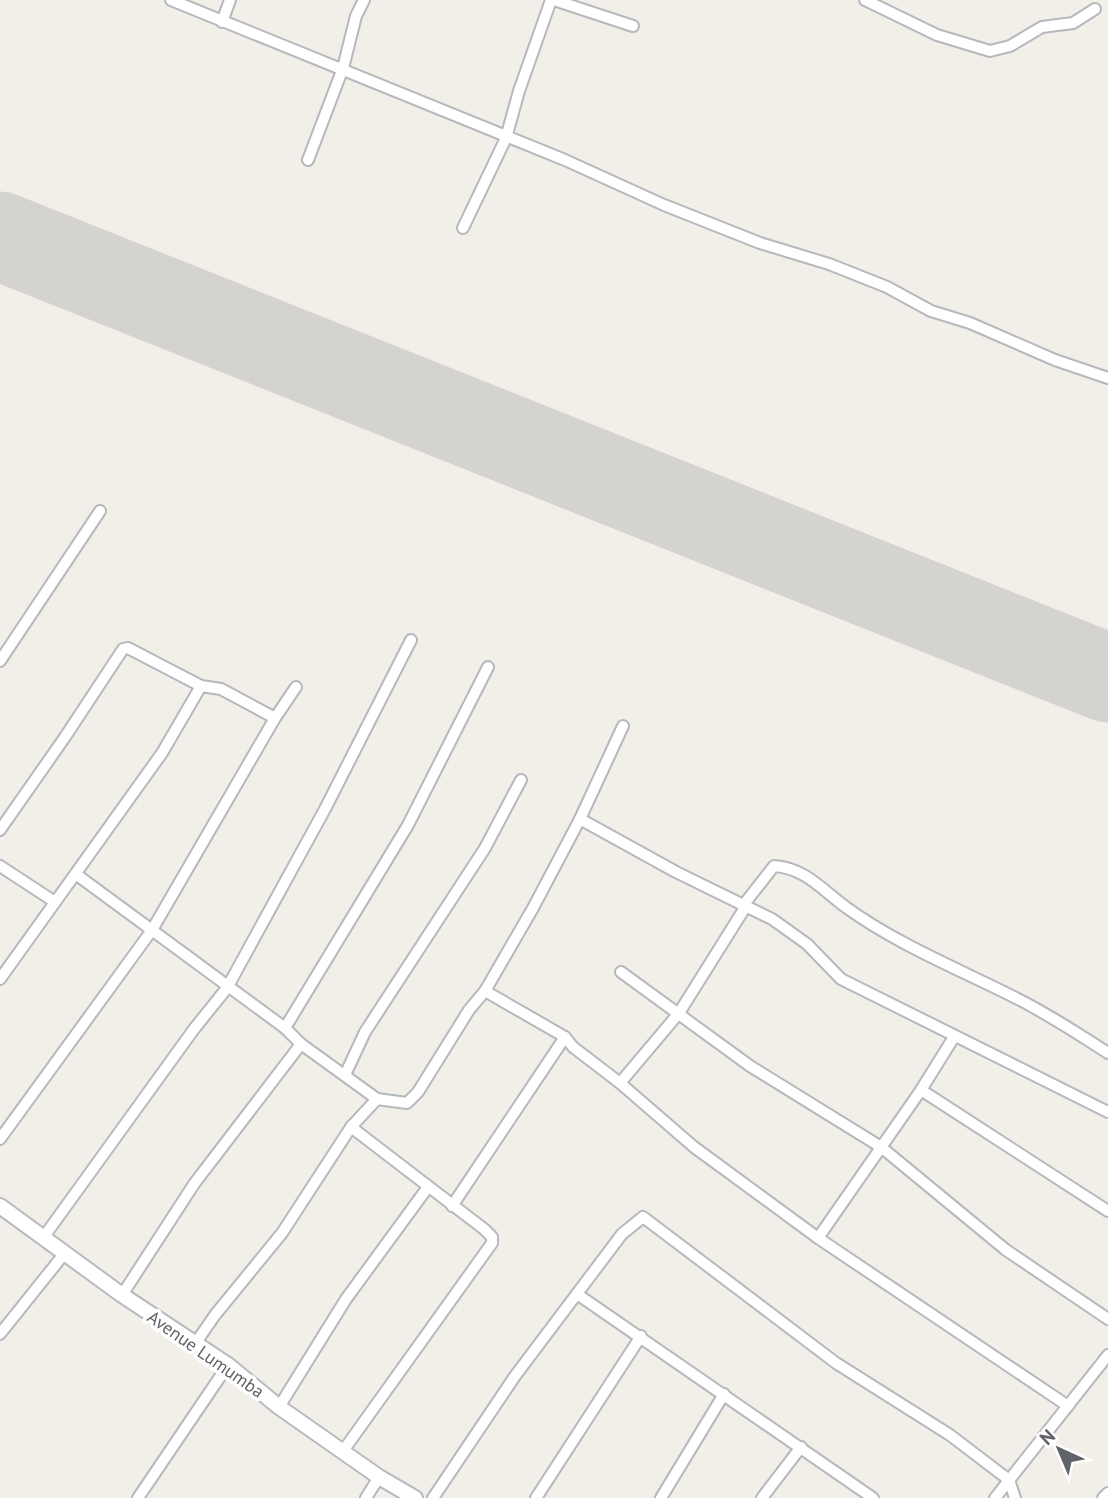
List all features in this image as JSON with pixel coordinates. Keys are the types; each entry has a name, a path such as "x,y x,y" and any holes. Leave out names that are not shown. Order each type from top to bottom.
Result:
{"main road":[{"name":"Avenue Lumumba","path":"0,1206 122,1296 228,1365 279,1407 379,1477 415,1498"}],"street":[{"path":"171,0 565,160 664,205 760,243 829,264 887,287 931,311 970,323 1055,360 1108,378"},
{"path":"222,22 230,0"},
{"path":"308,160 343,68 356,16 364,0"},
{"path":"464,228 506,138 519,91 553,0 633,26"},
{"path":"865,0 936,35 990,51 1010,46 1042,27 1073,23 1095,9"},
{"path":"0,661 100,511"},
{"path":"43,1238 194,1029 228,988 326,809 411,640"},
{"path":"0,830 123,649 128,648 201,686 221,689 275,718"},
{"path":"285,1028 408,825 488,667"},
{"path":"0,979 162,753 201,686"},
{"path":"0,1139 152,930 275,718 296,687"},
{"path":"77,875 285,1028 301,1045 377,1099 407,1103 418,1092 469,1010 485,991 533,908 580,819 623,726"},
{"path":"345,1075 365,1032 485,848 520,780"},
{"path":"580,819 676,872 772,919 807,944 841,979 1108,1112"},
{"path":"0,866 55,902"},
{"path":"620,1083 679,1013 746,906 745,903 774,866 817,881 846,908 920,951 1014,997 1108,1053"},
{"path":"621,972 750,1066 880,1147 1006,1250 1108,1319"},
{"path":"485,991 565,1037 573,1048 620,1083 694,1147 818,1238 1068,1406"},
{"path":"452,1206 565,1037"},
{"path":"818,1238 921,1090 954,1037"},
{"path":"122,1296 194,1184 301,1045"},
{"path":"921,1090 1108,1211"},
{"path":"195,1344 215,1315 282,1233 351,1127 377,1099"},
{"path":"343,1451 490,1249 492,1237 351,1127"},
{"path":"279,1407 346,1299 428,1187"},
{"path":"433,1498 514,1376 622,1234 643,1217 836,1363 950,1435 1009,1480 1014,1498"},
{"path":"0,1334 64,1254"},
{"path":"577,1294 873,1498"},
{"path":"536,1498 641,1336"},
{"path":"995,1498 1108,1355"},
{"path":"138,1498 228,1365"},
{"path":"661,1498 724,1394"},
{"path":"762,1498 801,1447"},
{"path":"366,1498 379,1477"},
{"path":"1103,1498 1108,1493"}],"runway":[{"path":"0,236 1108,678"}]}
